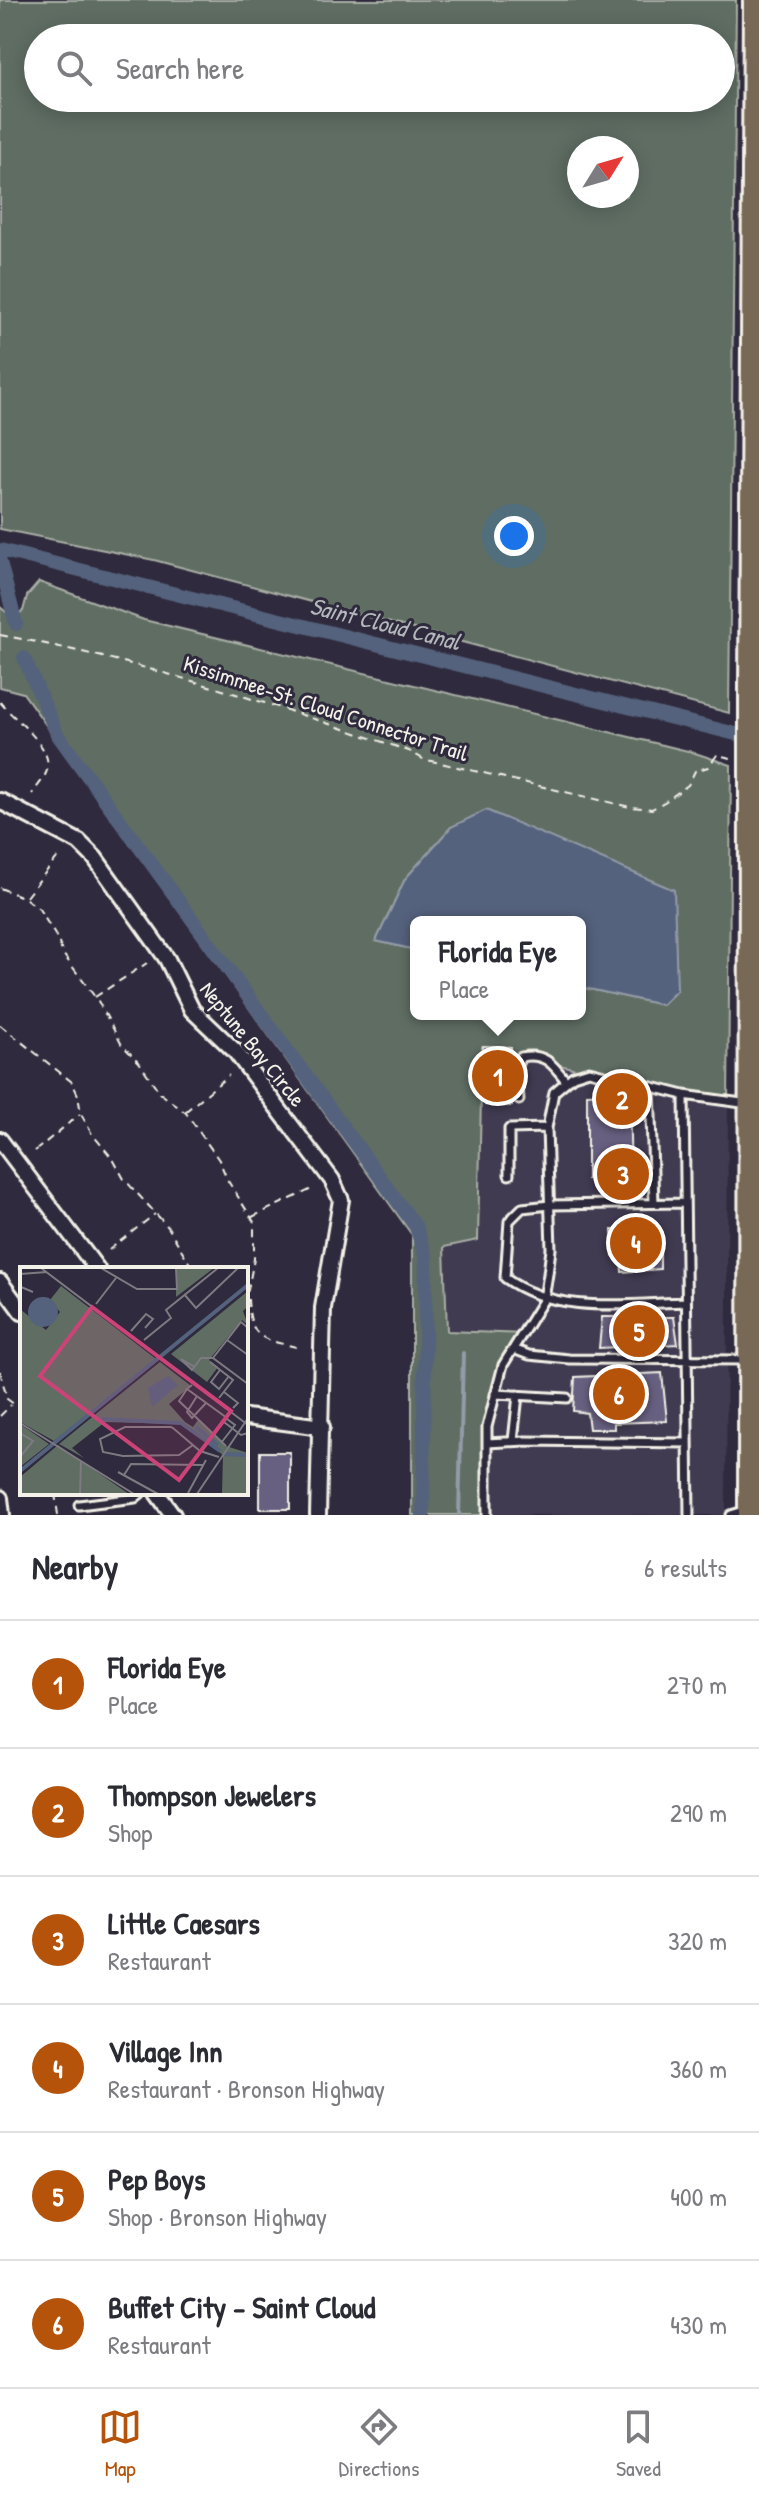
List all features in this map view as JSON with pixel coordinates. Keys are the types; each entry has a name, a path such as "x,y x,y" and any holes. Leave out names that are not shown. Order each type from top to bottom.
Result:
{"highway":[{"path":"746,1513 753,1360 756,1107 754,689 758,0"}],"street":[{"name":"Neptune Bay Circle","path":"0,801 79,842 95,858 167,959 192,1010 235,1051 332,1180 341,1200 323,1308 318,1515"},
{"path":"0,1140 95,1267"},
{"path":"0,1282 20,1309"},
{"path":"248,1417 322,1427"},
{"path":"158,1495 173,1515"},
{"path":"0,1498 2,1515"}],"lane":[{"path":"519,1100 517,1065 521,1057 534,1055 548,1060 566,1081"},
{"path":"487,1515 487,1427 495,1394 503,1365 544,1299 551,1249 547,1128 554,1092 566,1081 589,1071 684,1095 756,1107"},
{"path":"650,1087 654,1203"},
{"path":"684,1095 689,1515"},
{"path":"509,1175 509,1129 547,1128"},
{"path":"685,1203 522,1208 509,1221 505,1278 544,1299 598,1305 686,1302"},
{"path":"513,1349 529,1355 569,1359 753,1360"},
{"path":"495,1394 567,1398"},
{"path":"513,1441 518,1395"},
{"path":"487,1443 688,1443"},
{"path":"79,1505 139,1495"}],"path":[{"name":"Kissimmee-St. Cloud Connector Trail","path":"0,635 188,680 326,723 409,751 423,759 630,807 652,809 666,801 688,785 695,771 708,767 717,755"},
{"path":"0,702 15,721 23,724 36,738 45,754 47,771 32,794"},
{"path":"25,898 60,854"},
{"path":"0,888 25,898 39,909 63,954 95,997 122,1045 139,1062 157,1090 185,1112 219,1160 228,1181 252,1217 254,1259 248,1293"},
{"path":"95,997 147,963"},
{"path":"0,1025 72,1082 81,1114 92,1134 113,1159 120,1175 175,1238 192,1267"},
{"path":"185,1112 229,1075"},
{"path":"35,1151 81,1114"},
{"path":"252,1217 312,1189"},
{"path":"109,1250 156,1213"},
{"path":"248,1310 249,1321 258,1334 274,1342 301,1348"},
{"path":"0,1371 5,1395 20,1409"},
{"path":"0,1416 12,1404"},
{"path":"55,1495 58,1515"}],"shaded area":[{"path":"482,1046 728,1104 726,1515 490,1515 489,1396 523,1335 447,1331 444,1246 478,1240"}],"green space":[{"path":"0,0 736,0 735,102 735,24 24,24 24,112 735,112 729,713 154,560 0,529"},
{"path":"39,582 144,620 692,752 731,765 728,1104 482,1047 478,1240 444,1247 447,1331 524,1334 489,1396 490,1515 412,1515 412,1235 23,693 0,687 0,607 12,617 23,611 27,596"}],"water":[{"path":"486,810 674,890 677,990 662,1005 586,988 586,916 410,916 410,949 376,941 405,879 451,827"}],"building":[{"path":"483,1046 511,1047 512,1106 485,1105"},
{"path":"629,1092 631,1180 587,1179 587,1094"},
{"path":"612,1230 660,1231 660,1269 622,1272 621,1256 613,1256"},
{"path":"602,1317 674,1317 678,1344 599,1348"},
{"path":"662,1373 667,1421 614,1423 614,1429 589,1429 587,1413 573,1411 575,1377"},
{"path":"260,1452 290,1452 290,1509 260,1509"}],"waterway":[{"name":"Saint Cloud Canal","path":"0,550 756,739"},
{"path":"0,562 16,624"},
{"path":"24,658 57,734 416,1227 426,1258 423,1515"},
{"path":"459,1515 463,1353"}],"place":[{"name":"Florida Eye","path":"498,1076"},
{"name":"Thompson Jewelers","path":"622,1099"},
{"name":"Little Caesars","path":"623,1174"},
{"name":"Village Inn","path":"636,1243"},
{"name":"Pep Boys","path":"639,1331"},
{"name":"Buffet City - Saint Cloud","path":"619,1394"}]}
